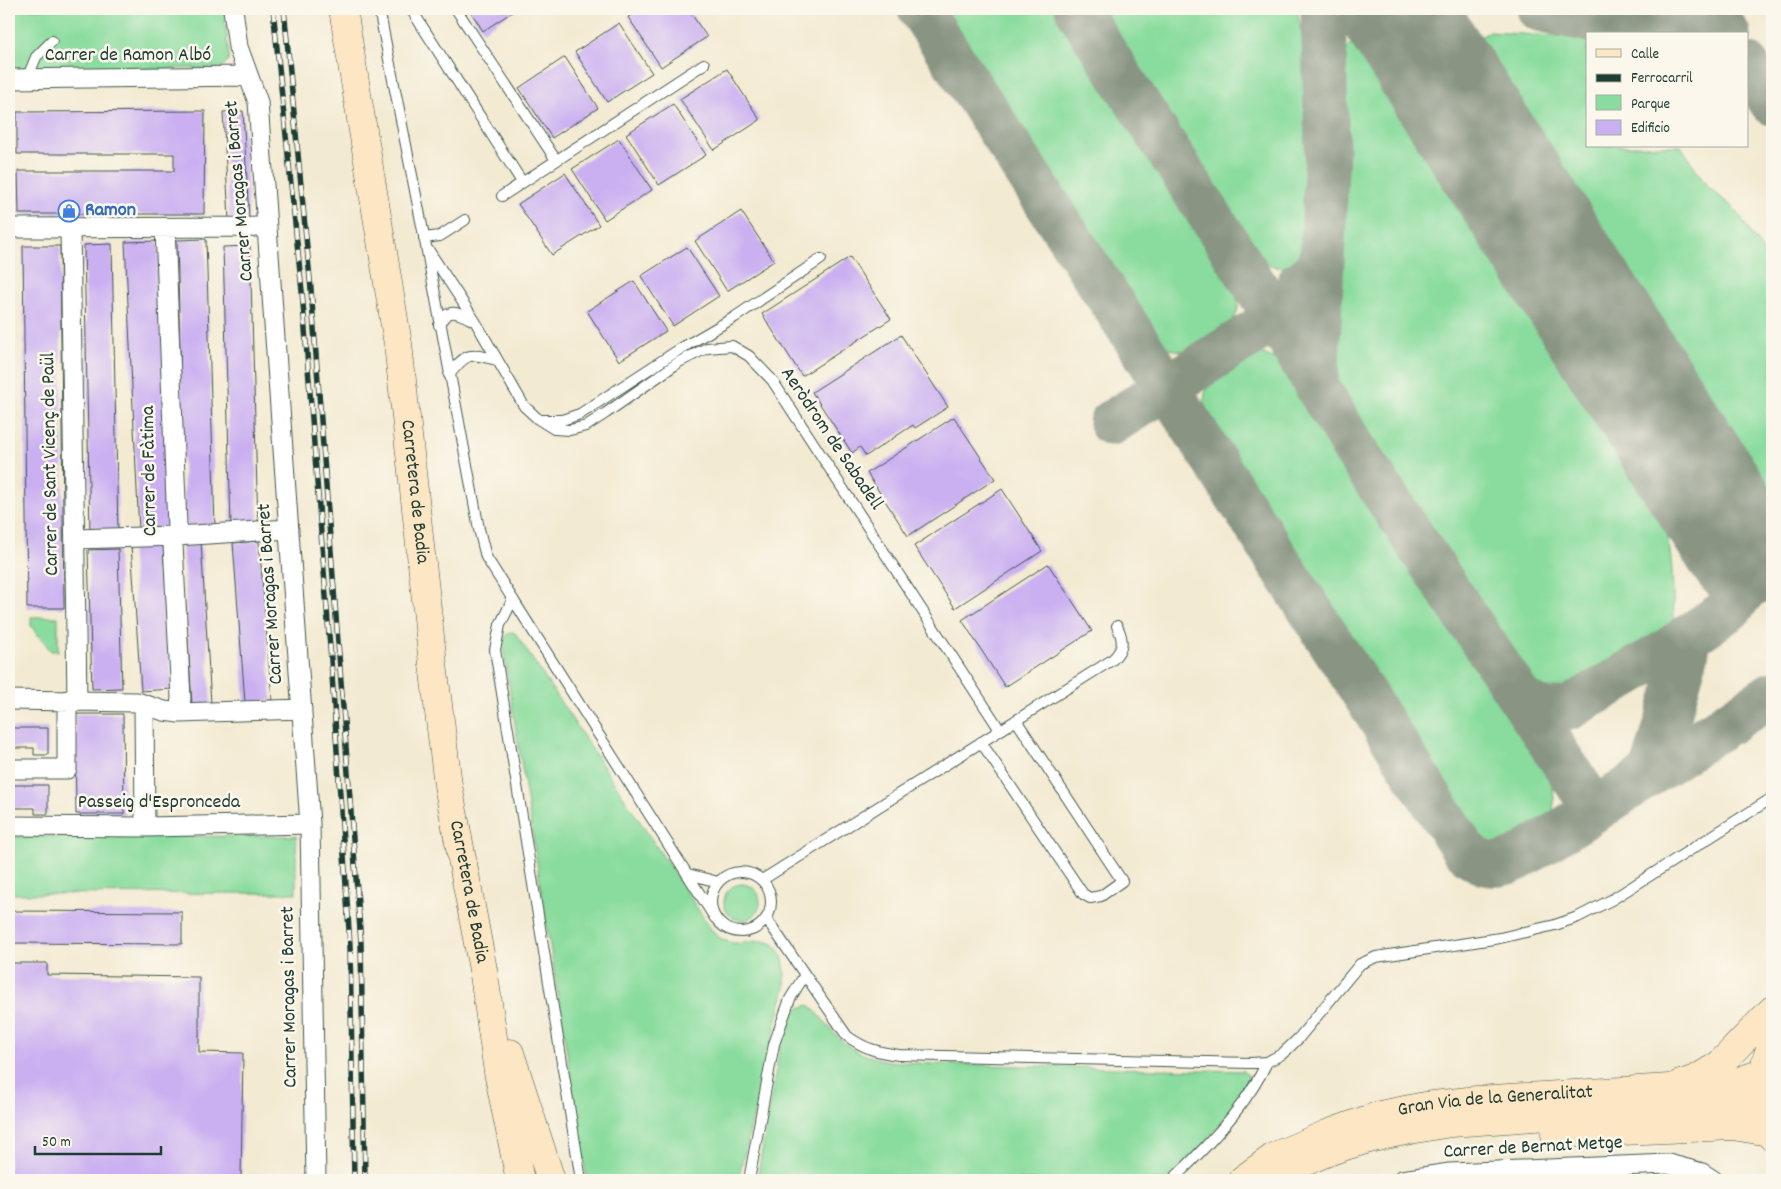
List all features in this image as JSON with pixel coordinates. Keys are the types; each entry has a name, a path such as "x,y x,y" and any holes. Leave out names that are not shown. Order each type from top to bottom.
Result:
{"street":[{"name":"Carrer Moragas i Barret","path":"233,9 238,47 258,102 302,709 310,824 316,1180"},
{"name":"Carretera de Badia","path":"343,9 398,344 448,785 484,975"},
{"name":"Carrer de Ramon Albó","path":"18,79 248,76"},
{"path":"9,228 267,227"},
{"name":"Carrer de Sant Vicenç de Paül","path":"9,769 67,769 72,700 75,539 70,228"},
{"name":"Carrer de Fàtima","path":"165,228 177,526 174,544 181,698 179,713"},
{"path":"75,539 176,536 289,529"},
{"path":"9,700 137,702 164,711 179,713 302,709"},
{"path":"144,704 145,827"},
{"name":"Passeig d'Espronceda","path":"9,826 145,827 310,824"},
{"path":"484,975 498,1072 520,1180"},
{"path":"484,975 539,1180"},
{"path":"484,975 551,1180"},
{"path":"1669,1088 1710,1072 1772,1010"},
{"path":"1771,1135 1762,1103 1761,1088 1762,1073 1772,1044"},
{"name":"Gran Via de la Generalitat","path":"1242,1180 1275,1156 1326,1134 1380,1115 1425,1106 1477,1100 1669,1088 1700,1089 1722,1087 1762,1073"},
{"path":"1275,1180 1288,1170 1319,1156 1372,1138 1416,1128 1451,1123 1745,1102"},
{"name":"Gran Via de la Generalitat","path":"1297,1180 1340,1165 1449,1141 1733,1126 1771,1135"},
{"name":"Carrer de Bernat Metge","path":"1402,1180 1668,1164 1702,1173 1713,1180"}],"lane":[{"path":"379,9 479,529 486,557 715,918 730,930 740,932 759,926 766,918 770,909 771,898 768,888 762,880 744,872 735,872 726,876 718,882 710,899 711,909 715,918"},
{"path":"411,9 522,182"},
{"path":"456,9 556,160"},
{"path":"18,79 52,41"},
{"path":"502,196 704,64"},
{"path":"425,242 440,236 466,220"},
{"path":"425,242 475,321 524,406 538,419 562,420 580,414 680,349 735,317 821,259"},
{"path":"440,325 443,316 448,313 459,313 475,321"},
{"name":"Aeròdrom de Sabadell","path":"538,419 554,429 570,430 586,426 679,362 707,348 732,346 749,356 772,380 1000,730"},
{"path":"449,375 468,356 475,355 497,360"},
{"path":"513,599 500,625 495,650 581,1180"},
{"path":"762,880 1112,660 1121,649 1123,643 1117,626"},
{"path":"981,742 1083,894 1090,898 1101,896 1122,881 1016,720"},
{"path":"766,918 847,1036 862,1047 880,1052 909,1055 1266,1062 1282,1054 1298,1039 1360,964 1376,957 1500,938 1578,917 1613,899 1772,798"},
{"path":"688,874 718,882"},
{"path":"750,1180 774,1044 790,999 804,976"},
{"path":"1172,1180 1194,1160 1247,1098 1259,1079 1266,1062"}],"green space":[{"path":"9,9 224,9 228,61 221,68 9,71"},
{"path":"936,9 1059,9 1225,267 1235,292 1238,308 1230,322 1217,334 1199,346 1186,351 1178,351 1163,345 1150,334 1124,299"},
{"path":"1092,9 1297,9 1308,90 1310,170 1306,225 1301,246 1293,263 1282,267 1269,264 1243,239"},
{"path":"1489,32 1586,38 1586,148 1682,148 1707,186 1736,210 1772,266 1772,505 1766,502 1759,493 1479,62 1475,49 1477,39"},
{"path":"1356,42 1369,45 1379,54 1629,439 1643,465 1660,507 1670,551 1674,620 1609,664 1557,690 1543,687 1537,683 1511,656 1346,401 1335,380 1332,356 1344,78 1347,47"},
{"path":"1264,354 1277,360 1309,395 1537,748 1551,781 1554,803 1552,813 1546,822 1528,836 1506,843 1495,843 1485,840 1472,829 1453,807 1220,446 1206,413 1204,403 1209,385 1217,376 1229,368 1251,357"},
{"path":"31,617 58,617 58,651 51,651 31,626"},
{"path":"511,632 515,633 713,931 722,939 731,942 769,942 780,951 784,965 785,987 738,1180 587,1180 503,647 506,636"},
{"path":"296,836 296,893 9,894 9,837"},
{"path":"742,884 749,885 755,889 759,895 759,909 755,915 749,919 742,920 735,919 729,915 725,909 724,902 725,895 729,889 735,885"},
{"path":"809,1005 837,1036 851,1048 873,1058 898,1062 934,1064 1244,1071 1248,1075 1250,1082 1234,1108 1168,1180 757,1180 780,1047 795,1012 799,1008"}],"building":[{"path":"469,9 517,9 483,31"},
{"path":"641,9 688,9 707,37 661,67 628,17"},
{"path":"619,23 652,73 607,102 575,52"},
{"path":"565,57 598,108 552,138 519,88"},
{"path":"727,69 760,120 714,150 680,99"},
{"path":"673,104 706,155 659,185 626,134"},
{"path":"205,111 204,214 19,214 18,171 174,171 174,154 17,154 17,112"},
{"path":"243,111 249,218 229,219 223,112"},
{"path":"619,139 652,190 605,220 572,169"},
{"path":"565,173 599,225 552,255 518,204"},
{"path":"741,211 774,261 727,291 695,241"},
{"path":"206,239 215,527 185,528 177,240"},
{"path":"159,241 173,529 139,531 125,242"},
{"path":"112,244 118,533 90,533 84,245"},
{"path":"23,246 60,246 64,608 27,608"},
{"path":"250,246 258,525 231,526 223,247"},
{"path":"687,247 719,296 673,326 641,276"},
{"path":"850,257 891,319 802,376 762,314"},
{"path":"634,281 666,331 619,361 587,311"},
{"path":"901,335 948,407 915,428 913,425 866,456 860,447 852,453 812,392"},
{"path":"954,417 995,479 908,536 867,473"},
{"path":"1002,489 1042,551 955,608 914,546"},
{"path":"259,541 272,700 245,702 233,543"},
{"path":"201,542 211,704 192,705 182,543"},
{"path":"163,543 172,689 141,691 131,545"},
{"path":"118,549 122,688 92,689 88,550"},
{"path":"1048,564 1092,631 1005,687 962,620"},
{"path":"75,714 123,714 124,814 76,814"},
{"path":"9,728 48,728 48,755 34,755 34,748 9,748"},
{"path":"9,785 48,785 48,814 35,814 35,808 9,808"},
{"path":"9,911 182,912 182,944 9,943"},
{"path":"9,963 47,963 47,975 199,977 199,1052 243,1053 241,1180 9,1180"}],"taxiway":[{"path":"920,9 1167,387 1464,850 1477,859 1489,864 1509,862 1517,859 1595,810"},
{"path":"1077,9 1276,318 1355,450 1595,810 1772,694"},
{"path":"1299,283 1303,282 1322,263 1327,149 1323,9"},
{"path":"1539,9 1608,24 1674,32"},
{"path":"1712,9 1727,32"},
{"path":"1748,67 1772,103"},
{"path":"1111,423 1276,318 1300,297 1322,263 1316,383"},
{"path":"1523,702 1535,708 1545,710 1569,708 1669,650 1731,608 1745,589 1750,567 1744,550"},
{"path":"1652,773 1686,656 1689,636"}],"runway":[{"path":"1396,9 1744,550"}],"railway":[{"path":"273,9 302,291 331,660 350,945 354,1180"},
{"path":"284,9 311,289 361,943 365,1180"}],"place":[{"name":"Ramon","path":"69,211"}]}
